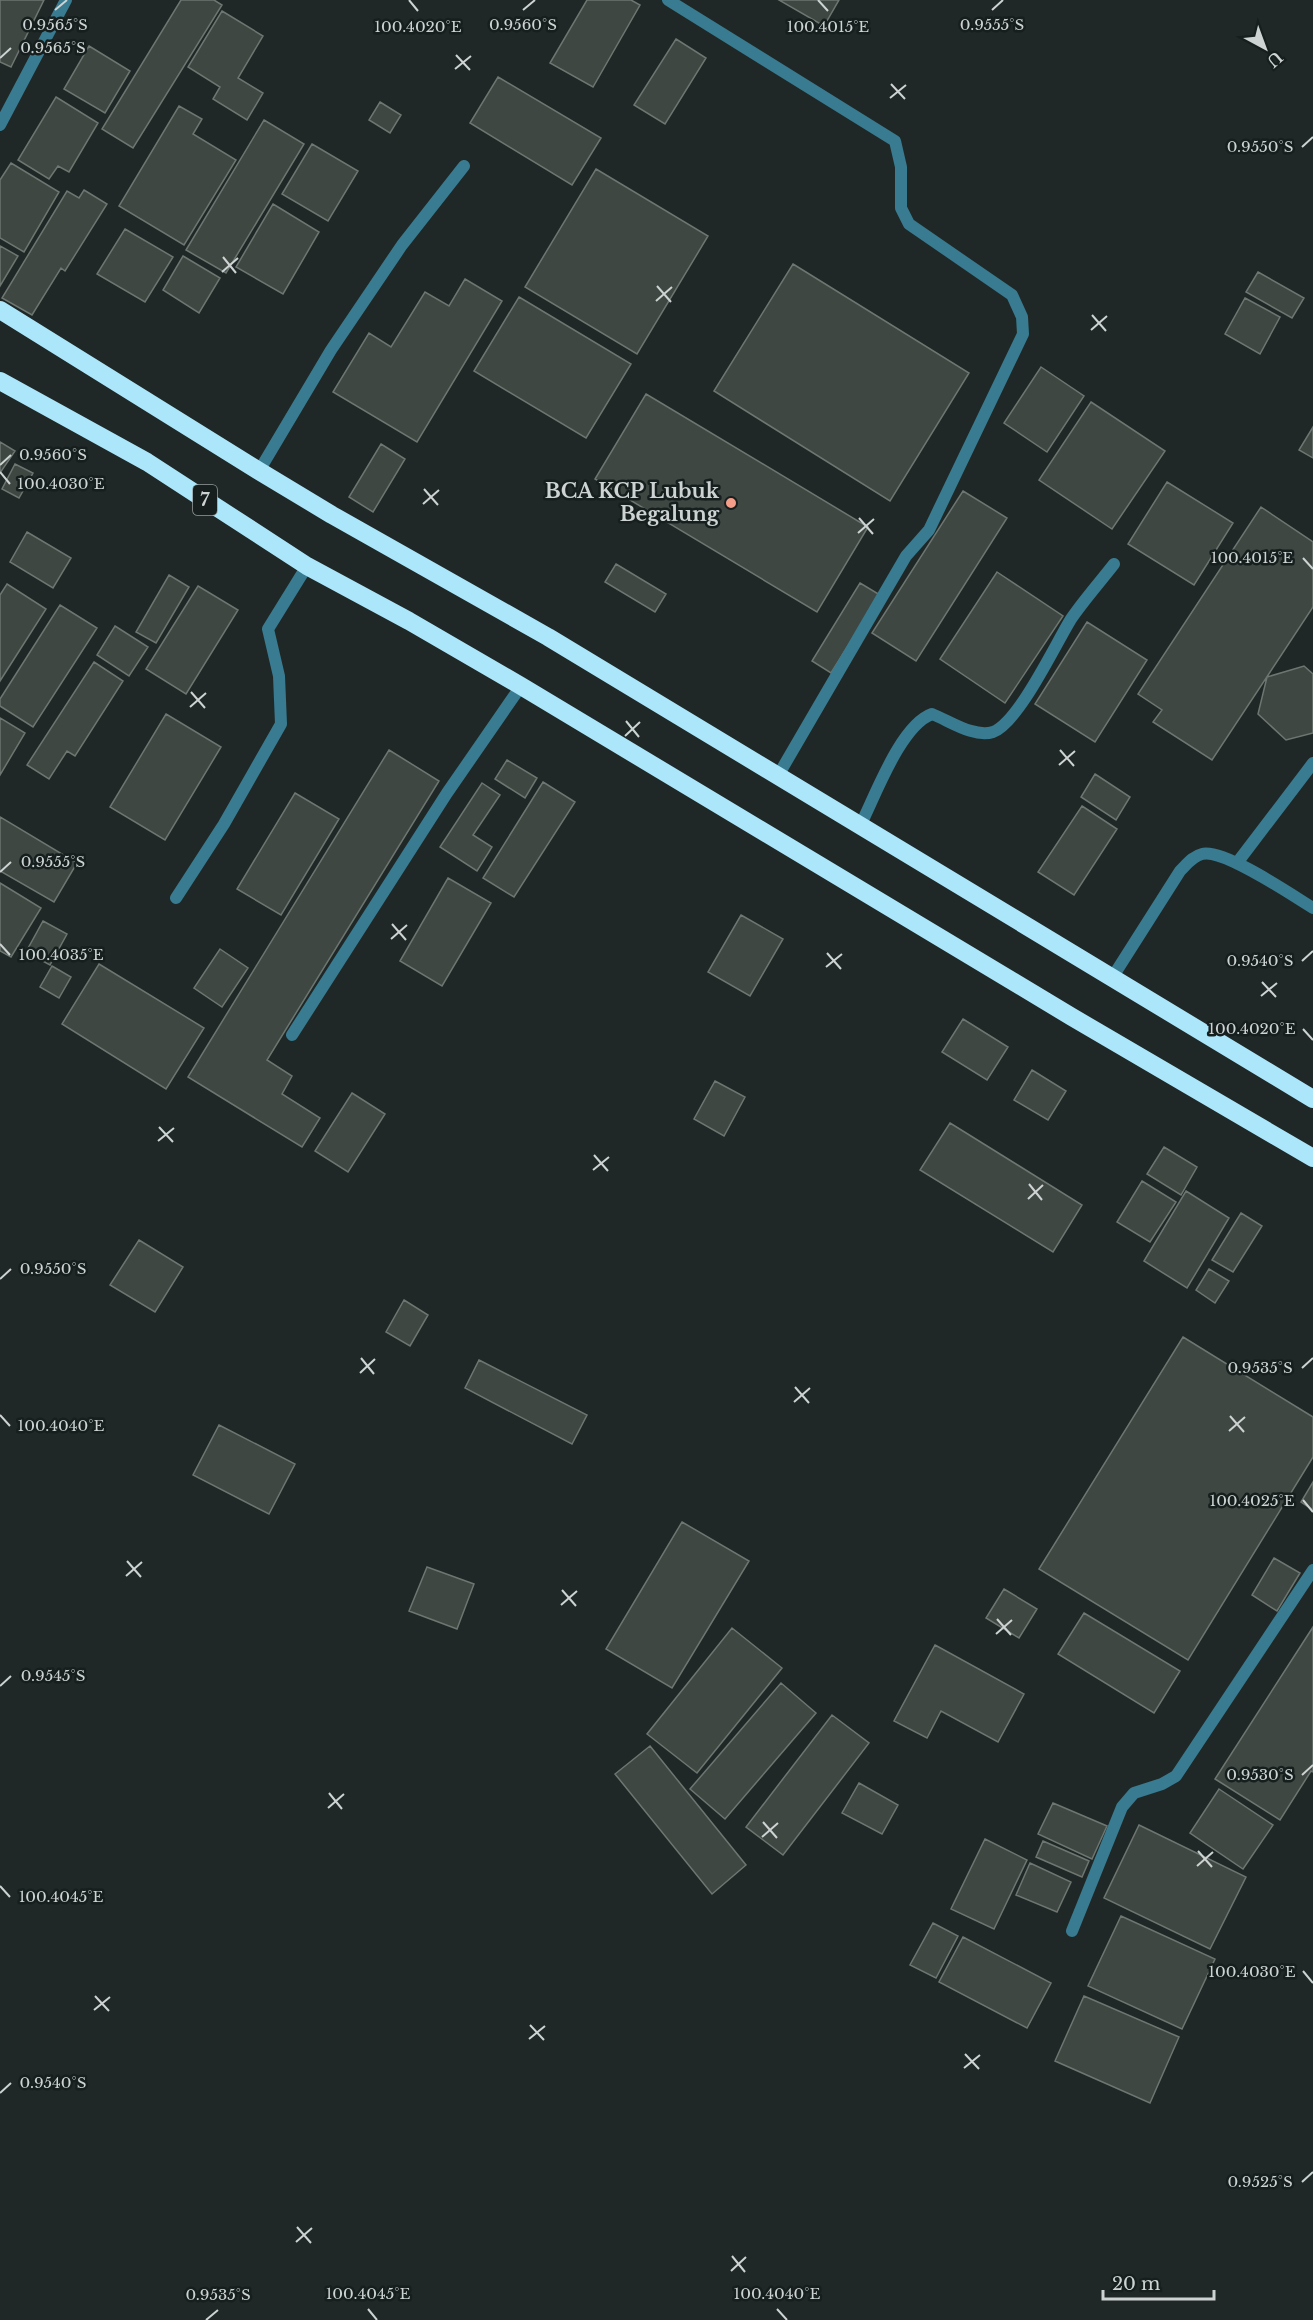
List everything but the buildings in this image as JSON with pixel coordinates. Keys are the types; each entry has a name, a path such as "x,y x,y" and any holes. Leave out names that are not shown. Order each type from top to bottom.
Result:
{"highway":[{"path":"0,310 332,515 548,637 779,774 1313,1099"},
{"name":"7","path":"0,381 147,462 307,566 409,621 521,686"},
{"path":"521,686 1062,1011 1313,1158"}],"street":[{"path":"0,125 66,0"},
{"path":"668,0 894,141 901,167 901,208 909,224 1012,295 1022,317 1023,334 929,530 906,556 779,774"},
{"path":"259,471 338,341 402,245 464,166"},
{"path":"861,824 903,740 921,718 933,714 979,734 992,732 1016,712 1073,617 1114,564"},
{"path":"176,898 224,824 281,724 279,676 268,629 307,566"},
{"path":"292,1035 447,793 521,686"},
{"path":"1238,863 1313,763"},
{"path":"1112,978 1180,871 1201,854 1215,853 1238,863 1313,908"},
{"path":"1072,1931 1122,1807 1134,1793 1162,1784 1176,1776 1313,1570"}],"place":[{"name":"BCA KCP Lubuk Begalung","path":"731,503"}]}
